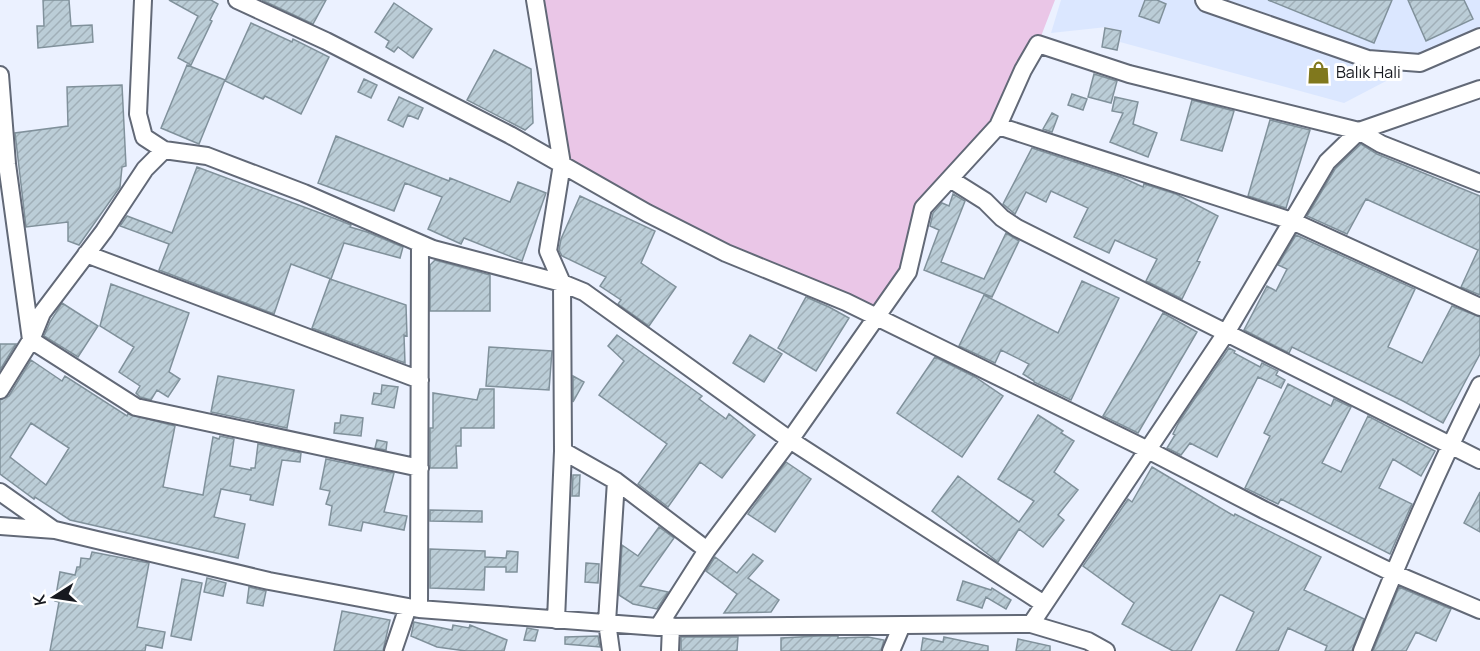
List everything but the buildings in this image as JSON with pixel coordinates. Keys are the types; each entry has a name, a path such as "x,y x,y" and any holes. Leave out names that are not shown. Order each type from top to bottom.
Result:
{"street":[{"path":"143,0 138,114 144,136 164,150 207,156 304,193 433,249 562,283 584,292 790,440 1044,604"},
{"path":"237,0 326,41 510,135 647,213 726,254 846,302 1393,573 1480,610"},
{"path":"535,0 562,164 548,251 562,283 563,451 556,620"},
{"path":"1204,0 1206,3 1368,59 1420,63 1480,37"},
{"path":"670,651 665,626 707,550 790,440 908,272 923,208 998,126 1023,70 1038,44 1129,74 1359,131 1381,144 1480,183"},
{"path":"0,75 7,164 31,340 136,407 420,468"},
{"path":"1031,624 1146,449 1226,333 1327,162 1359,131 1480,89"},
{"path":"998,126 1292,221 1480,307"},
{"path":"0,390 31,340 42,313 86,255 145,169 164,150"},
{"path":"950,179 985,201 1002,218 1017,228 1480,460"},
{"path":"393,651 413,608 420,468 420,244"},
{"path":"86,255 420,380"},
{"path":"1362,651 1393,573 1450,444 1480,385"},
{"path":"563,451 616,481 707,550"},
{"path":"611,651 607,622 616,481"},
{"path":"0,492 55,530"},
{"path":"0,526 55,530 269,581 413,608 665,626 1031,624 1088,641 1106,651"},
{"path":"891,651 902,625"}],"shaded area":[{"path":"535,0 1055,0 1038,44 998,126 923,208 908,272 877,317 562,164"},
{"name":"Balık Hali","path":"1061,0 1480,0 1480,32 1344,103 1120,42 1122,31 1107,27 1051,33"}],"place":[{"name":"Balık Hali","path":"1318,72"}]}
